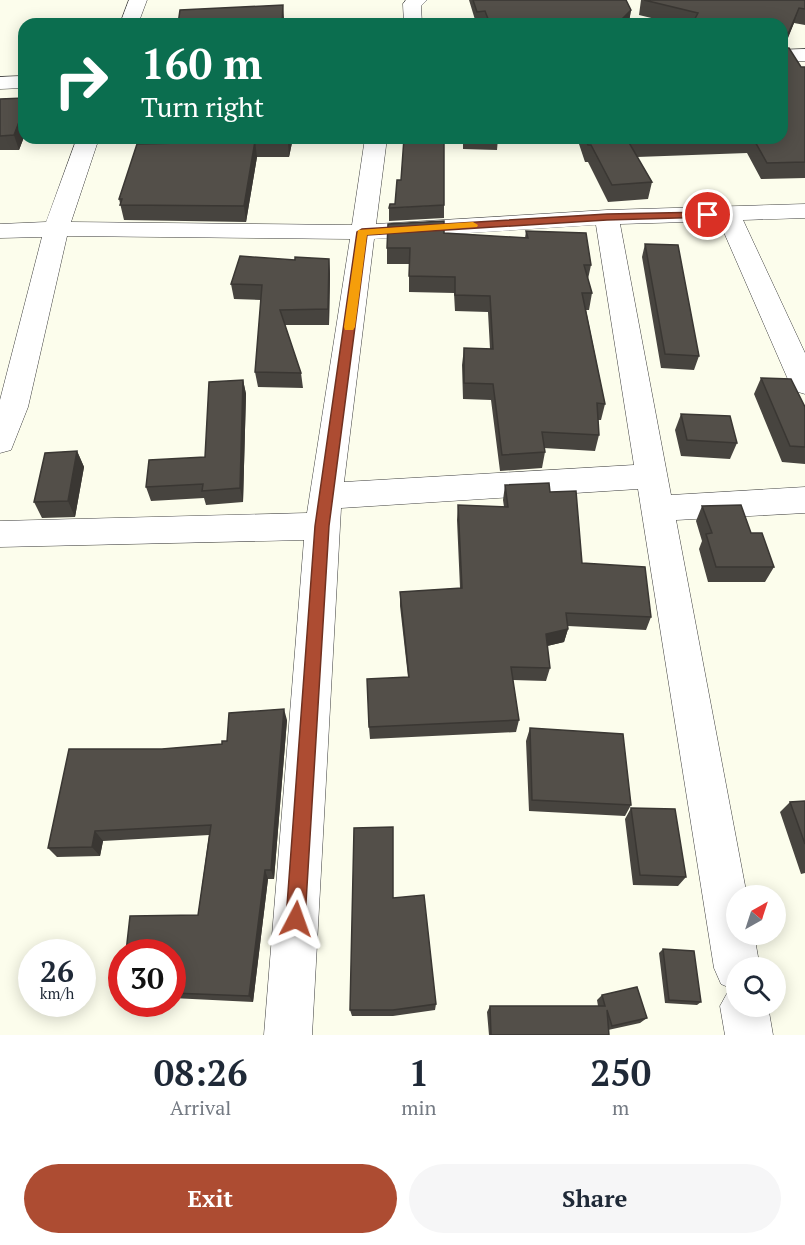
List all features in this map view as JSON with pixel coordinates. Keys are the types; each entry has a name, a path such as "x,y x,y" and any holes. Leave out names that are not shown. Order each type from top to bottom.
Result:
{"street":[{"path":"131,18 138,0"},
{"path":"413,18 412,4 418,0"},
{"path":"788,56 805,55"},
{"path":"0,83 18,82"},
{"path":"0,442 6,408 56,229 86,144"},
{"path":"288,1035 324,511 375,144"},
{"path":"0,231 56,229 362,232 607,217 805,211"},
{"path":"728,214 805,384"},
{"path":"607,217 736,957"},
{"path":"0,534 324,511 655,492 805,500"},
{"path":"746,1017 749,1035"}],"building":[{"path":"473,0 626,0 631,10 623,18 488,18 485,11 477,12"},
{"path":"644,0 805,0 805,9 799,8 788,32 788,18 695,18 698,13"},
{"path":"283,5 282,18 179,18 180,10"},
{"path":"789,48 801,67 805,67 805,162 767,163 756,144 788,144"},
{"path":"18,98 18,125 14,135 0,136 0,99"},
{"path":"137,144 254,144 244,206 120,205 122,199 119,199"},
{"path":"404,144 444,144 444,205 389,208 390,204 395,204 397,180 401,180"},
{"path":"630,144 652,182 612,185 591,145 588,145"},
{"path":"444,221 444,233 528,238 526,231 586,233 591,265 584,265 592,293 582,293 605,404 597,403 599,435 542,432 545,452 502,455 493,384 464,383 464,348 493,349 490,296 455,295 455,277 409,276 410,248 387,248 388,224"},
{"path":"645,244 678,245 699,356 665,354"},
{"path":"240,256 295,260 295,257 329,259 328,309 280,310 301,373 255,372 262,285 231,284"},
{"path":"761,378 791,379 805,407 805,447 790,446"},
{"path":"243,380 240,488 202,491 203,484 146,487 149,460 205,457 209,382"},
{"path":"681,414 730,416 737,443 687,440"},
{"path":"77,451 68,501 34,502 45,453"},
{"path":"549,483 550,492 576,491 582,563 645,567 651,617 566,613 568,629 546,634 550,668 511,667 519,720 369,727 367,679 409,677 400,592 462,588 458,505 508,507 505,485"},
{"path":"741,505 751,533 762,533 774,567 716,567 706,534 712,533 702,506"},
{"path":"284,709 271,870 265,870 249,996 186,994 186,939 127,939 130,916 198,915 211,825 95,831 92,847 48,848 69,749 162,749 222,744 222,741 227,741 229,713"},
{"path":"530,728 623,734 631,805 532,800"},
{"path":"805,801 805,844 790,802"},
{"path":"631,808 675,809 686,877 640,875"},
{"path":"393,827 393,898 424,895 436,1004 393,1010 350,1010 354,828"},
{"path":"663,949 694,951 701,1002 669,1000"},
{"path":"637,987 647,1018 612,1026 607,1010 609,1035 491,1035 490,1006 605,1006 602,995"}],"slow traffic":[{"path":"349,327 362,232 473,225"}],"route":[{"path":"296,919 322,526 362,232 607,217 708,215"}]}
